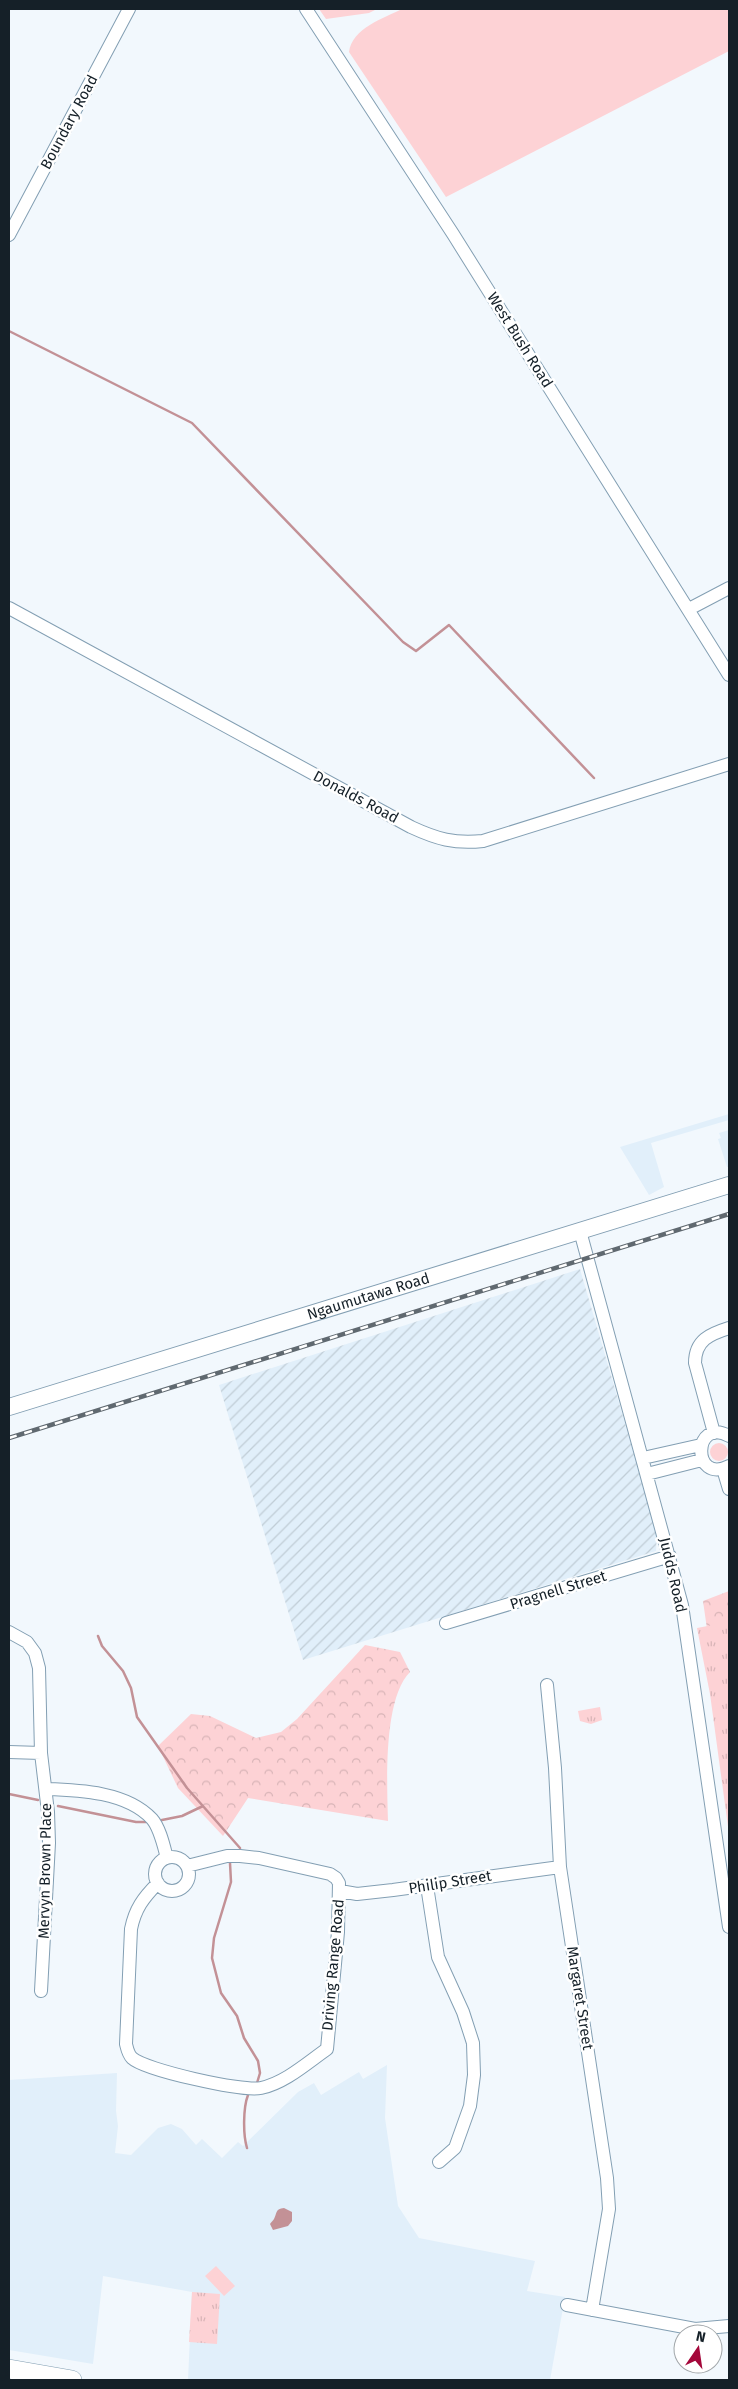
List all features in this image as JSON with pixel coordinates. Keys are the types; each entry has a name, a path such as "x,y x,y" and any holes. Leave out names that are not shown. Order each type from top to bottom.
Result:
{"highway":[{"path":"9,2369 72,2380"}],"main road":[{"name":"Ngaumutawa Road","path":"9,1407 729,1185"}],"street":[{"name":"Boundary Road","path":"9,235 129,9"},
{"name":"West Bush Road","path":"306,9 453,234 729,675"},
{"path":"689,609 729,588"},
{"name":"Donalds Road","path":"9,608 377,809 437,838 461,843 482,841 729,764"},
{"name":"Judds Road","path":"580,1232 682,1605 729,1927"},
{"path":"714,1433 695,1363 695,1354 702,1339 729,1328"},
{"path":"729,1436 722,1433 714,1433 705,1438 701,1445 702,1460 711,1468 726,1467 729,1488"},
{"path":"643,1458 701,1445"},
{"path":"647,1474 702,1460"},
{"name":"Pragnell Street","path":"446,1623 670,1556"},
{"name":"Mervyn Brown Place","path":"9,1632 27,1642 35,1653 39,1668 41,1753 46,1789 49,1843 40,1991"},
{"name":"Margaret Street","path":"547,1685 555,1768 560,1867 607,2178 609,2209 592,2310"},
{"path":"9,1752 41,1753"},
{"path":"46,1789 77,1790 115,1798 138,1808 153,1820 168,1858 178,1859 187,1866 189,1871 187,1882 179,1890 167,1890 158,1883"},
{"name":"Driving Range Road","path":"168,1858 157,1868 158,1883 138,1905 131,1929 126,2044 130,2056 140,2063 156,2069 214,2082 259,2089 280,2081 327,2049 334,1989 340,1892 336,1878 330,1874 259,1858 227,1856 187,1866"},
{"name":"Philip Street","path":"340,1892 357,1894 560,1867"},
{"path":"427,1886 438,1957 463,2012 473,2044 474,2075 470,2106 455,2148 439,2162"},
{"path":"567,2305 695,2328 729,2326"}],"shaded area":[{"path":"729,1114 729,1120 651,1143 664,1187 649,1195 620,1147"},
{"path":"729,1130 729,1167 727,1167 718,1139 721,1138 719,1133"},
{"path":"580,1269 657,1533 656,1551 303,1660 219,1385"},
{"path":"387,2065 385,2118 398,2206 419,2238 535,2261 527,2291 565,2297 550,2380 188,2380 192,2292 103,2276 93,2364 9,2350 9,2080 117,2073 116,2111 118,2126 115,2153 131,2155 158,2128 171,2124 182,2129 196,2145 202,2139 222,2158 238,2142 243,2146 298,2092 314,2083 321,2095 359,2072 363,2079"},
{"path":"284,2208 292,2212 292,2221 288,2226 273,2230 270,2224 278,2210"}],"green space":[{"path":"319,9 377,9 369,13 326,19"},
{"path":"402,9 729,9 729,51 446,197 349,52 351,44 362,30"},
{"path":"715,1443 723,1443 728,1448 726,1459 715,1461 710,1456 710,1448"},
{"path":"729,1591 729,1707 709,1643 703,1601"},
{"path":"729,1622 729,1834 710,1694 697,1628"},
{"path":"365,1645 400,1652 410,1672 401,1685 391,1721 387,1764 388,1821 248,1798 223,1836 178,1788 158,1746 191,1714 210,1716 256,1738 281,1732 297,1719"},
{"path":"600,1707 602,1720 591,1724 580,1721 578,1711"},
{"path":"216,2266 235,2286 224,2296 205,2276"},
{"path":"192,2292 220,2294 217,2344 189,2342"}],"waterway":[{"path":"9,331 192,423 403,642 416,651 449,625 594,778"},
{"path":"98,1636 102,1646 123,1671 131,1688 137,1717 187,1788 240,1848"},
{"path":"9,1794 38,1800"},
{"path":"58,1806 136,1822 146,1822"},
{"path":"162,1820 182,1816 203,1806"},
{"path":"230,1863 231,1882 214,1938 212,1958 221,1993 237,2016 244,2038 258,2061 260,2073 257,2083"},
{"path":"247,2148 244,2122 248,2095"}],"railway":[{"path":"9,1438 729,1214"}]}
